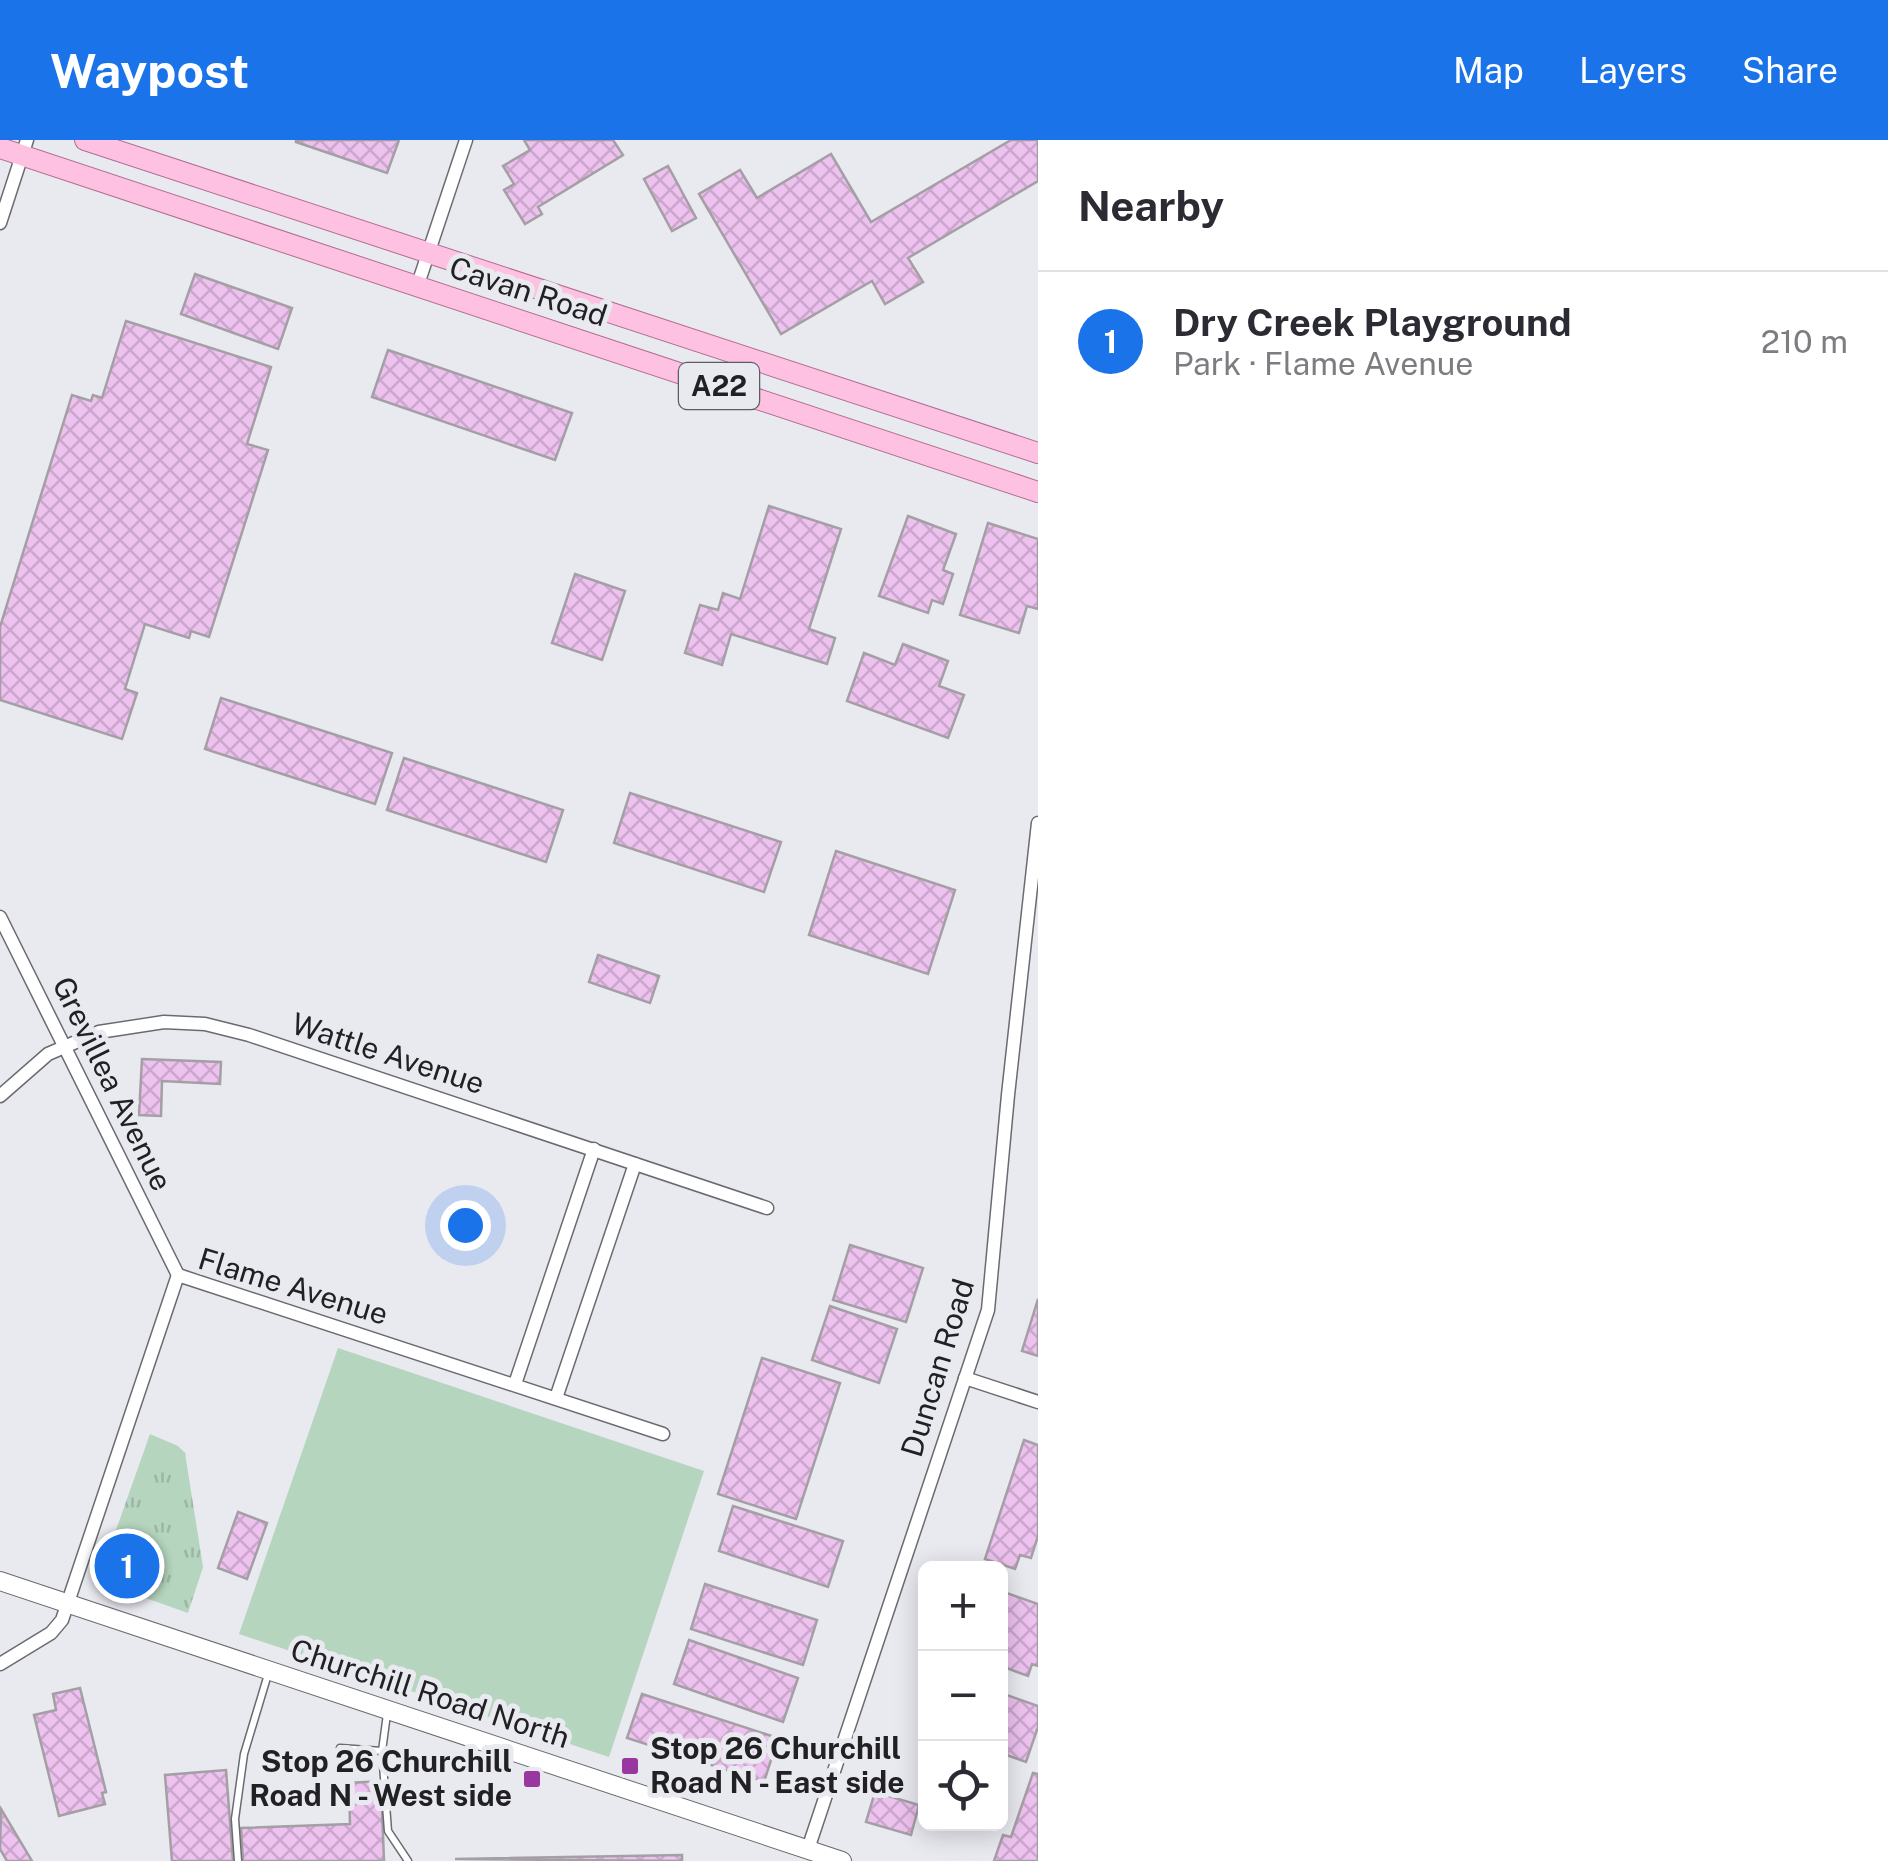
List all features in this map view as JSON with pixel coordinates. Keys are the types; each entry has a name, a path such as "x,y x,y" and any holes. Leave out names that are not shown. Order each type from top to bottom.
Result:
{"main road":[{"name":"Cavan Road","path":"86,140 1038,453"},
{"name":"Cavan Road","path":"0,148 24,148 417,287 1038,492"}],"street":[{"path":"417,287 466,140"},
{"path":"0,223 24,148"},
{"name":"Duncan Road","path":"808,1849 988,1310 1038,824"},
{"name":"Grevillea Avenue","path":"0,916 178,1275"},
{"name":"Wattle Avenue","path":"0,1096 48,1054 99,1032 164,1022 205,1024 248,1034 767,1208"},
{"path":"516,1384 594,1149"},
{"path":"556,1398 635,1164"},
{"name":"Flame Avenue","path":"68,1604 178,1275 663,1434"},
{"path":"964,1378 1038,1402"},
{"name":"Churchill Road North","path":"0,1581 842,1861"},
{"path":"0,1664 51,1633 68,1604"}],"lane":[{"path":"238,1861 235,1819 244,1754 270,1670"},
{"path":"388,1708 382,1751 388,1831 408,1861"},
{"path":"340,1748 382,1751"}],"green space":[{"path":"338,1348 704,1471 609,1757 239,1634"},
{"path":"150,1434 185,1453 203,1567 188,1613 98,1581"}],"building":[{"path":"296,140 399,140 387,173"},
{"path":"524,140 613,140 623,155 538,207 542,214 525,224 504,190 514,184 503,166 530,150"},
{"path":"1011,140 1038,140 1038,181 908,258 923,282 885,304 872,281 781,334 699,194 740,170 757,198 831,154 871,222"},
{"path":"668,166 696,218 672,231 644,179"},
{"path":"195,274 292,308 278,349 181,314"},
{"path":"126,321 271,367 247,444 268,450 209,637 191,631 189,638 145,624 125,689 137,693 122,739 0,700 0,627 72,395 91,401 93,395 102,398"},
{"path":"388,350 572,413 555,460 372,397"},
{"path":"769,506 841,529 809,629 835,638 827,664 731,634 722,665 685,653 700,605 718,610 723,593 740,599"},
{"path":"908,516 956,534 943,570 953,574 943,604 932,600 928,613 879,596"},
{"path":"988,523 1038,539 1038,609 1027,606 1019,633 960,615"},
{"path":"575,574 625,591 602,660 552,643"},
{"path":"903,644 948,661 939,686 964,695 948,738 847,701 864,653 895,665"},
{"path":"221,698 392,753 375,804 205,749"},
{"path":"404,758 563,810 546,862 387,810"},
{"path":"630,793 781,842 764,892 614,843"},
{"path":"836,851 955,890 928,974 809,935"},
{"path":"598,955 659,976 650,1003 589,982"},
{"path":"142,1059 221,1062 220,1084 162,1081 161,1116 139,1115"},
{"path":"850,1245 923,1268 906,1322 833,1300"},
{"path":"1038,1299 1038,1356 1022,1351"},
{"path":"830,1306 897,1329 879,1383 812,1360"},
{"path":"762,1358 840,1383 796,1519 718,1494"},
{"path":"1024,1440 1038,1445 1038,1536 1031,1558 1020,1555 1015,1569 1008,1567 1008,1561 985,1559"},
{"path":"733,1506 843,1541 828,1587 719,1551"},
{"path":"238,1512 267,1523 247,1579 218,1568"},
{"path":"705,1584 817,1620 803,1665 691,1629"},
{"path":"1008,1593 1038,1604 1038,1666 1032,1664 1028,1676 1008,1669"},
{"path":"689,1640 798,1678 783,1722 674,1684"},
{"path":"80,1688 106,1792 102,1793 105,1804 59,1816 34,1715 56,1710 53,1694"},
{"path":"642,1694 778,1738 764,1782 627,1738"},
{"path":"1008,1695 1038,1706 1038,1727 1026,1762 1008,1756"},
{"path":"226,1770 233,1861 172,1861 165,1775"},
{"path":"1033,1773 1038,1774 1038,1861 994,1861 1003,1835 1011,1837"},
{"path":"381,1781 384,1861 243,1861 241,1828 350,1824 349,1783"},
{"path":"875,1792 918,1805 911,1835 866,1822"},
{"path":"1,1809 32,1861 7,1861 0,1849"},
{"path":"682,1855 682,1861 455,1859"}],"place":[{"name":"Dry Creek Playground","path":"127,1566"},
{"name":"Stop 26 Churchill Road N - East side","path":"630,1766"},
{"name":"Stop 26 Churchill Road N - West side","path":"532,1779"}]}
